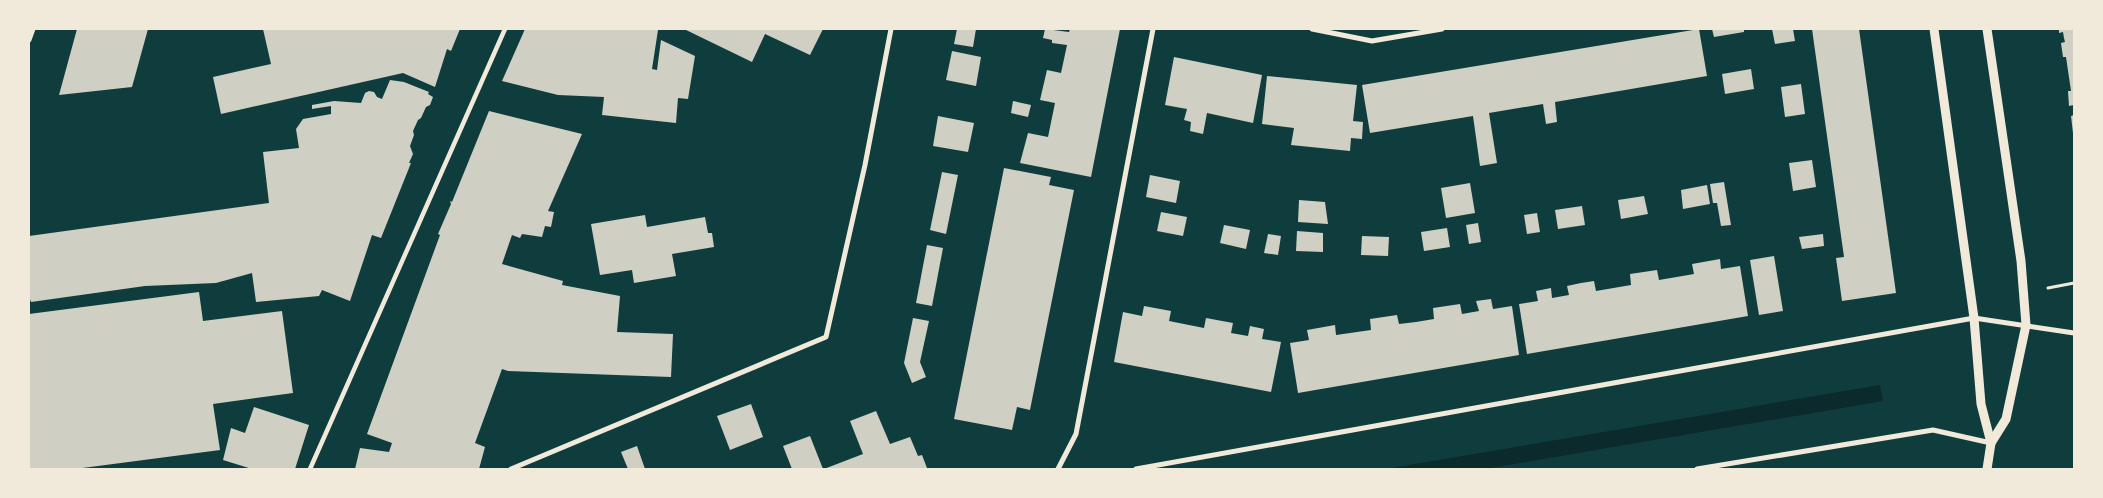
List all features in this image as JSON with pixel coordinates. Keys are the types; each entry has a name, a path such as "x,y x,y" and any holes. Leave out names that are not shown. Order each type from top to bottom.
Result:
{"street":[{"path":"29,40 33,29"},
{"path":"310,469 505,29"},
{"path":"511,469 826,337 865,165 891,29"},
{"path":"1058,469 1076,434 1153,29"},
{"path":"1312,29 1372,42 1442,29"},
{"path":"1934,29 1974,318 1981,404 1991,443 1987,469"},
{"path":"1988,29 2021,261 2026,325 2006,419 1991,443"},
{"path":"1136,469 1974,318 2074,333"},
{"path":"1697,469 1933,430 1991,443"}],"water":[{"path":"1880,385 1883,401 1485,469 1386,469"}],"building":[{"path":"77,29 148,29 132,87 59,95"},
{"path":"263,29 460,29 451,51 447,49 435,87 403,73 221,114 213,77 271,64"},
{"path":"525,29 658,30 652,69 657,70 661,40 695,56 688,99 678,98 676,123 602,115 604,97 558,95 502,81"},
{"path":"684,29 823,29 810,55 765,34 752,62"},
{"path":"957,29 976,29 973,47 954,44"},
{"path":"1045,29 1069,32 1070,29 1120,29 1091,177 1020,163 1028,133 1048,137 1055,103 1040,100 1047,70 1061,73 1067,45 1052,43 1052,40 1043,38"},
{"path":"1699,29 1707,76 1555,102 1557,122 1546,124 1543,104 1489,113 1497,163 1480,166 1473,116 1370,133 1362,85"},
{"path":"1712,29 1744,29 1744,32 1714,37"},
{"path":"1772,29 1793,29 1795,41 1775,44"},
{"path":"1812,29 1859,29 1896,293 1842,301 1836,258 1844,257"},
{"path":"2059,29 2074,29 2074,105 2069,106 2068,91 2071,91 2066,57 2063,57 2061,43 2065,42 2063,32 2059,33"},
{"path":"952,51 981,57 976,86 946,80"},
{"path":"1174,57 1262,75 1253,123 1207,113 1203,134 1190,131 1191,122 1184,120 1187,109 1165,105"},
{"path":"1751,69 1754,89 1725,94 1722,74"},
{"path":"1267,76 1357,85 1353,121 1363,122 1362,139 1351,138 1350,151 1291,145 1294,128 1262,124"},
{"path":"390,80 404,82 429,92 428,94 433,97 413,131 414,135 410,146 413,154 409,163 411,163 381,238 372,235 350,301 322,290 319,296 256,302 252,273 216,283 145,286 31,302 29,296 29,236 269,203 263,152 299,148 296,129 303,119 331,114 331,106 312,109 312,105 334,101 361,103 365,93 369,91 374,92 377,97 382,99"},
{"path":"1801,84 1805,114 1785,117 1781,87"},
{"path":"1013,101 1031,105 1028,117 1011,113"},
{"path":"489,111 582,134 548,211 554,212 551,227 545,226 542,237 522,234 520,238 512,235 502,264 563,281 562,285 620,296 617,332 673,334 671,377 508,371 502,369 475,443 485,447 479,469 355,469 360,448 389,452 392,443 367,434 440,235 438,234 451,204 450,201 452,202"},
{"path":"2074,115 2074,132 2073,133 2071,116"},
{"path":"938,116 974,123 968,152 933,146"},
{"path":"1812,160 1816,187 1793,191 1789,163"},
{"path":"1004,168 1051,177 1049,185 1074,190 1030,410 1017,407 1012,430 954,419"},
{"path":"942,172 958,175 946,234 930,230"},
{"path":"1150,175 1180,181 1176,203 1146,197"},
{"path":"1724,182 1731,225 1721,226 1717,203 1713,203 1710,184"},
{"path":"1470,183 1475,213 1446,218 1441,188"},
{"path":"1707,185 1710,204 1683,209 1681,190"},
{"path":"1644,196 1648,214 1621,219 1618,200"},
{"path":"1299,200 1325,202 1328,224 1298,222"},
{"path":"1582,206 1585,225 1558,229 1555,210"},
{"path":"1161,212 1187,217 1183,236 1157,231"},
{"path":"1537,213 1540,232 1527,234 1524,215"},
{"path":"645,215 647,227 705,217 708,233 712,233 714,247 672,254 676,276 634,283 632,270 600,275 591,224"},
{"path":"1478,223 1481,242 1469,244 1466,225"},
{"path":"1224,225 1250,230 1246,249 1220,243"},
{"path":"1447,228 1450,247 1424,251 1421,232"},
{"path":"1297,231 1323,233 1323,252 1296,251"},
{"path":"1268,234 1281,236 1278,255 1264,253"},
{"path":"1823,234 1824,246 1802,249 1799,237"},
{"path":"1362,236 1389,237 1388,256 1361,255"},
{"path":"927,245 943,248 932,306 916,303"},
{"path":"1774,256 1783,311 1759,315 1750,260"},
{"path":"1720,259 1721,269 1740,266 1748,316 1527,354 1519,304 1538,301 1536,291 1551,288 1552,298 1569,295 1567,286 1581,283 1594,281 1596,291 1631,285 1630,274 1657,270 1659,280 1694,274 1692,264"},
{"path":"199,292 203,321 282,311 293,393 213,404 220,450 75,469 29,469 29,314"},
{"path":"1491,299 1493,309 1512,306 1519,355 1298,393 1290,343 1309,340 1307,330 1335,325 1336,335 1371,330 1370,319 1397,315 1399,324 1416,322 1434,319 1433,308 1460,304 1462,314 1479,311 1476,301"},
{"path":"1144,306 1171,311 1169,321 1204,328 1206,318 1233,323 1231,333 1248,336 1250,326 1264,329 1262,339 1281,342 1271,392 1114,362 1123,312 1142,316"},
{"path":"913,318 929,321 920,362 926,377 912,383 904,363"},
{"path":"751,404 763,437 730,450 717,416"},
{"path":"254,407 309,425 295,469 252,469 223,460 231,428 245,433"},
{"path":"876,411 890,444 910,437 918,456 922,455 927,468 824,469 863,454 850,421"},
{"path":"810,436 823,469 792,469 783,446"},
{"path":"637,446 645,469 628,469 621,452"}]}
